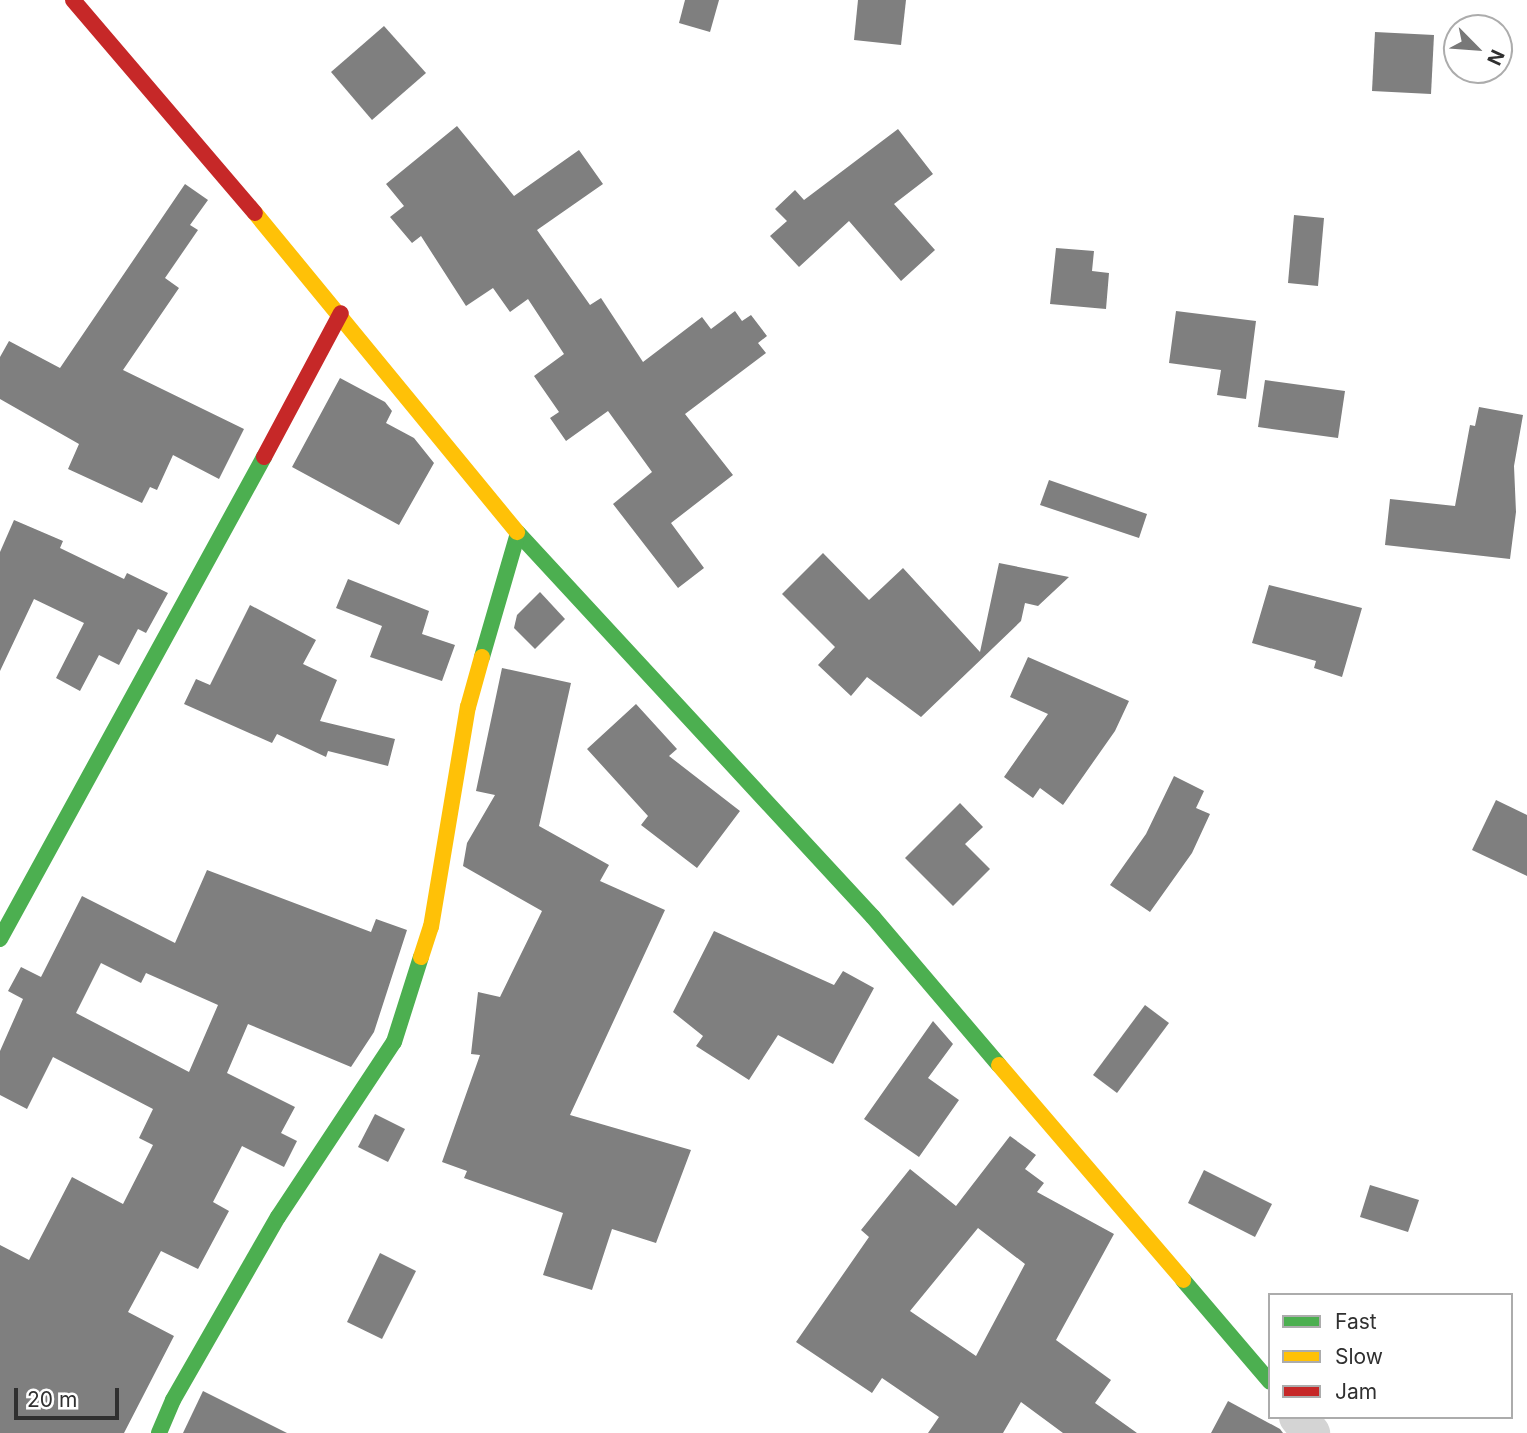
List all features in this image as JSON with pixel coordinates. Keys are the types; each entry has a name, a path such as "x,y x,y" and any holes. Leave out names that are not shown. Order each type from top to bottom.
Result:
{"street":[{"path":"74,0 341,313 518,533 873,917 1268,1380"},
{"path":"0,939 154,665 341,313"},
{"path":"159,1433 173,1401 278,1217 394,1042 431,927 468,707 518,533"},
{"path":"1300,1419 1311,1433"}],"building":[{"path":"685,0 719,0 710,32 679,23"},
{"path":"858,0 906,0 901,45 854,40"},
{"path":"384,26 426,73 372,120 331,72"},
{"path":"1375,32 1434,35 1431,94 1372,91"},
{"path":"457,126 514,196 579,150 603,184 537,230 590,305 601,298 643,362 702,317 711,329 735,311 742,321 751,315 767,336 758,343 766,353 685,414 733,475 671,523 704,568 678,588 613,504 652,472 608,411 566,441 550,418 559,412 534,376 564,354 528,299 510,312 493,288 466,306 421,236 412,243 390,217 404,206 386,184"},
{"path":"898,129 933,174 894,204 935,250 901,281 849,221 799,267 770,236 787,221 775,209 795,190 804,200"},
{"path":"185,184 208,200 190,225 198,230 165,278 179,288 123,370 244,429 219,479 173,455 157,490 150,487 142,503 68,469 79,444 0,399 0,357 9,341 60,368"},
{"path":"1294,215 1324,218 1318,286 1288,283"},
{"path":"1056,248 1094,251 1092,271 1109,273 1106,309 1050,304"},
{"path":"1176,311 1256,321 1246,399 1217,395 1221,370 1169,363"},
{"path":"340,378 385,402 392,411 386,423 414,438 434,463 399,525 292,467"},
{"path":"1265,380 1345,391 1338,438 1258,427"},
{"path":"1479,407 1523,415 1514,466 1516,512 1510,559 1385,545 1390,499 1455,506 1470,425 1475,426"},
{"path":"1049,480 1147,514 1139,538 1040,505"},
{"path":"14,520 63,541 60,548 124,579 127,573 168,593 146,633 138,629 119,665 99,655 80,691 56,678 84,623 34,599 0,671 0,552"},
{"path":"823,553 869,600 903,568 980,652 999,563 1069,577 1038,606 1025,603 1021,621 921,717 867,677 851,696 818,665 835,647 782,594"},
{"path":"348,579 429,611 422,634 455,645 442,681 370,657 382,626 336,608"},
{"path":"1269,585 1362,608 1342,677 1314,668 1316,661 1252,643"},
{"path":"540,592 565,619 535,649 514,628 517,615"},
{"path":"250,605 316,640 303,664 337,680 320,721 395,739 388,766 328,751 326,757 277,734 272,743 184,704 196,679 210,685"},
{"path":"1028,657 1129,701 1115,731 1063,805 1040,788 1033,798 1004,777 1048,714 1010,697"},
{"path":"502,668 571,683 539,826 609,865 600,881 665,910 570,1115 691,1150 656,1243 612,1229 592,1290 543,1275 563,1213 464,1178 467,1171 442,1162 480,1055 471,1054 478,992 500,997 542,911 463,866 467,843 495,795 476,791"},
{"path":"636,704 677,749 669,756 740,811 697,868 641,825 648,816 587,749"},
{"path":"1174,776 1204,791 1196,808 1210,814 1192,853 1150,912 1110,885 1146,834"},
{"path":"1496,800 1527,815 1527,876 1472,850"},
{"path":"960,803 983,827 965,844 990,869 953,906 905,858"},
{"path":"207,870 371,932 376,919 407,930 374,1032 351,1067 248,1024 227,1073 295,1107 281,1133 297,1141 284,1167 242,1146 213,1202 229,1211 198,1269 161,1251 128,1312 174,1336 124,1433 0,1433 0,1245 29,1260 72,1177 123,1204 153,1145 139,1138 153,1109 53,1057 27,1109 0,1095 0,1051 23,999 8,991 21,967 41,977 82,896 175,943","holes":["101,963 141,983 146,973 218,1005 189,1072 76,1013"]},
{"path":"714,931 834,985 843,971 874,988 833,1064 778,1035 749,1080 696,1046 703,1036 673,1012"},
{"path":"1145,1005 1169,1023 1117,1093 1093,1075"},
{"path":"933,1021 953,1044 928,1078 959,1100 919,1157 864,1119"},
{"path":"375,1114 405,1129 388,1162 358,1147"},
{"path":"1010,1136 1036,1155 1025,1169 1044,1183 1037,1192 1114,1234 1056,1340 1111,1380 1095,1403 1137,1433 1063,1433 1021,1402 1003,1433 928,1433 939,1417 882,1378 872,1393 796,1342 869,1237 861,1230 910,1169 956,1206","holes":["978,1228 1025,1264 976,1356 910,1311"]},
{"path":"1204,1170 1272,1204 1255,1237 1188,1203"},
{"path":"1370,1185 1419,1200 1408,1232 1360,1217"},
{"path":"380,1253 416,1271 382,1339 347,1322"},
{"path":"203,1391 287,1433 183,1433"},
{"path":"1228,1401 1280,1429 1283,1433 1211,1433"}],"traffic: fast":[{"path":"0,939 264,457"},
{"path":"517,532 873,917 999,1065"},
{"path":"482,657 518,533"},
{"path":"159,1433 173,1400 278,1217 394,1042 421,957"},
{"path":"1183,1280 1268,1380"}],"traffic: slow":[{"path":"255,213 517,532"},
{"path":"421,957 431,927 468,707 482,657"},
{"path":"999,1065 1183,1280"}],"traffic: jam":[{"path":"73,0 255,213"},
{"path":"264,457 341,313"}]}
